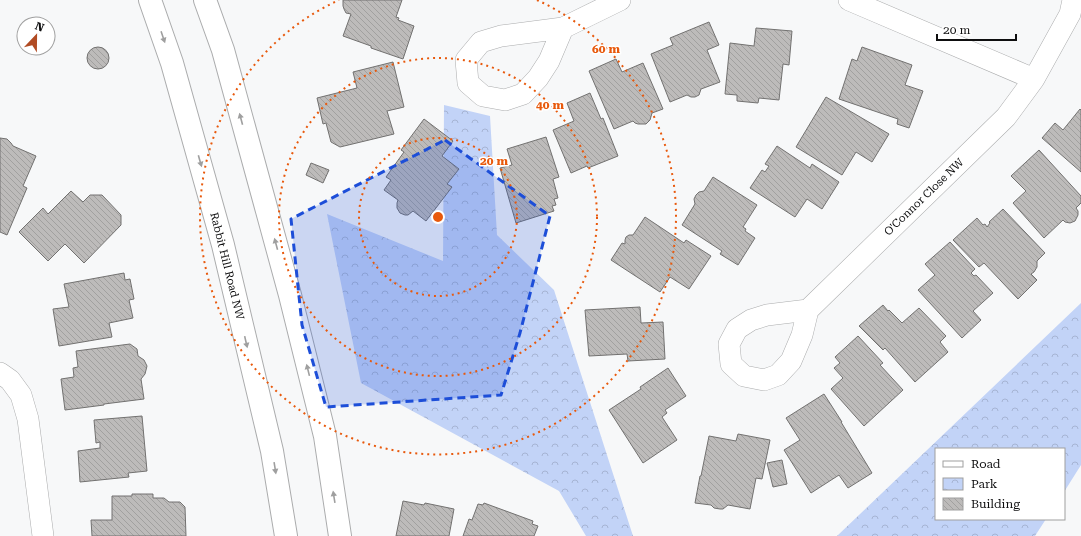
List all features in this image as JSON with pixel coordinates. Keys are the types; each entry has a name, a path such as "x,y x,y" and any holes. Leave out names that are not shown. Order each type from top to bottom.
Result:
{"main road":[{"name":"Rabbit Hill Road NW","path":"150,0 172,63 223,245 272,451 286,536"},
{"path":"205,0 222,50 292,303 324,436 340,536"}],"street":[{"path":"563,28 549,61 538,78 523,94 504,100 483,96 468,83 466,60 481,42 501,36 563,28 620,0"},
{"path":"849,0 1034,79"},
{"name":"O'Connor Close NW","path":"808,310 1006,117 1034,79 1070,14 1073,0"},
{"path":"0,373 10,380 21,395 28,419 43,536"}],"highlighted area":[{"path":"445,140 550,216 520,333 501,395 326,407 302,325 291,219"}],"green space":[{"path":"444,105 490,116 497,235 554,290 633,536 586,536 559,491 361,383 327,214 443,261"},
{"path":"1081,303 1081,465 1065,490 1065,448 935,448 935,520 1045,520 1035,536 837,536"}],"building":[{"path":"343,0 402,0 396,17 399,18 398,20 414,26 403,59 343,36 351,14 346,13 343,6"},
{"path":"709,22 719,45 707,50 720,82 701,89 699,95 695,97 687,95 670,102 651,54 673,45 670,38"},
{"path":"756,28 792,31 789,65 783,64 779,100 759,98 758,103 737,101 737,95 725,94 730,43 754,46"},
{"path":"98,47 106,50 109,58 106,66 98,69 90,66 87,58 90,50"},
{"path":"862,47 912,65 905,85 923,91 909,128 897,124 898,119 839,99 852,59 857,61"},
{"path":"616,59 622,72 643,63 663,109 652,113 650,120 646,124 638,124 633,121 614,129 589,71"},
{"path":"393,62 404,107 387,111 394,134 340,147 331,142 326,123 323,124 317,98 357,88 353,72"},
{"path":"590,93 601,119 603,118 618,156 571,173 553,130 574,121 567,103"},
{"path":"826,97 889,134 872,162 856,152 842,175 796,147"},
{"path":"1080,109 1081,172 1042,138 1055,123 1063,130"},
{"path":"424,119 453,141 442,156 459,169 447,184 452,187 426,221 413,211 408,215 400,213 397,208 398,200 384,190 391,180 386,177 404,152 401,150"},
{"path":"546,137 559,177 553,179 558,198 554,199 556,205 552,206 554,211 516,223 500,168 512,165 507,149"},
{"path":"0,138 7,139 13,146 36,156 23,186 27,188 7,235 0,232"},
{"path":"777,146 810,168 812,164 839,182 822,209 807,199 795,217 750,188 762,170 765,172 769,166 765,164"},
{"path":"1039,150 1081,196 1081,203 1076,208 1078,215 1075,221 1070,223 1063,220 1044,238 1013,203 1026,191 1011,176"},
{"path":"311,163 329,170 323,183 306,175"},
{"path":"713,177 757,205 743,227 746,229 745,231 755,238 738,265 720,254 722,251 682,225 695,204 694,199 696,195 699,192 704,191"},
{"path":"71,191 83,202 90,195 102,195 121,215 121,225 84,263 65,244 48,261 19,232 43,208 48,214"},
{"path":"1003,209 1045,253 1037,261 1037,267 1031,274 1037,280 1018,299 984,263 979,267 953,240 977,218 987,227 990,223 989,222"},
{"path":"645,217 684,243 686,240 711,256 689,289 670,277 660,292 611,260 622,243 625,244 626,237 633,235"},
{"path":"950,242 975,269 971,273 974,276 976,275 993,293 973,311 981,320 962,338 918,290 935,275 925,264"},
{"path":"124,273 125,280 130,279 134,299 129,300 133,318 109,323 112,337 59,346 53,309 69,307 64,284"},
{"path":"883,305 902,323 919,308 946,336 940,342 948,352 915,382 885,348 883,350 859,326"},
{"path":"640,307 641,323 663,322 665,359 628,361 627,354 589,356 585,310"},
{"path":"858,336 883,363 880,365 903,390 864,426 831,389 843,378 834,368 840,363 835,357"},
{"path":"130,344 137,349 138,356 144,360 147,366 145,374 141,379 144,399 65,410 61,379 74,377 73,368 78,367 76,351"},
{"path":"668,368 686,396 665,410 667,413 662,417 677,440 643,463 609,410 641,389 640,387"},
{"path":"824,394 872,473 848,488 839,475 811,493 784,450 800,440 786,418"},
{"path":"142,416 147,471 128,473 129,477 80,482 78,451 100,448 100,442 96,443 94,420"},
{"path":"738,434 770,440 762,479 756,478 750,509 728,505 723,509 720,509 714,508 711,505 695,503 709,436 736,441"},
{"path":"782,460 787,484 773,487 767,463"},
{"path":"132,494 153,494 153,498 164,498 169,502 180,502 185,507 186,536 92,536 91,520 112,520 112,496 132,496"},
{"path":"403,501 424,505 425,503 454,509 449,536 396,536"},
{"path":"484,503 533,521 532,524 538,526 534,536 463,536 469,519 472,520 478,504 483,505"}]}
